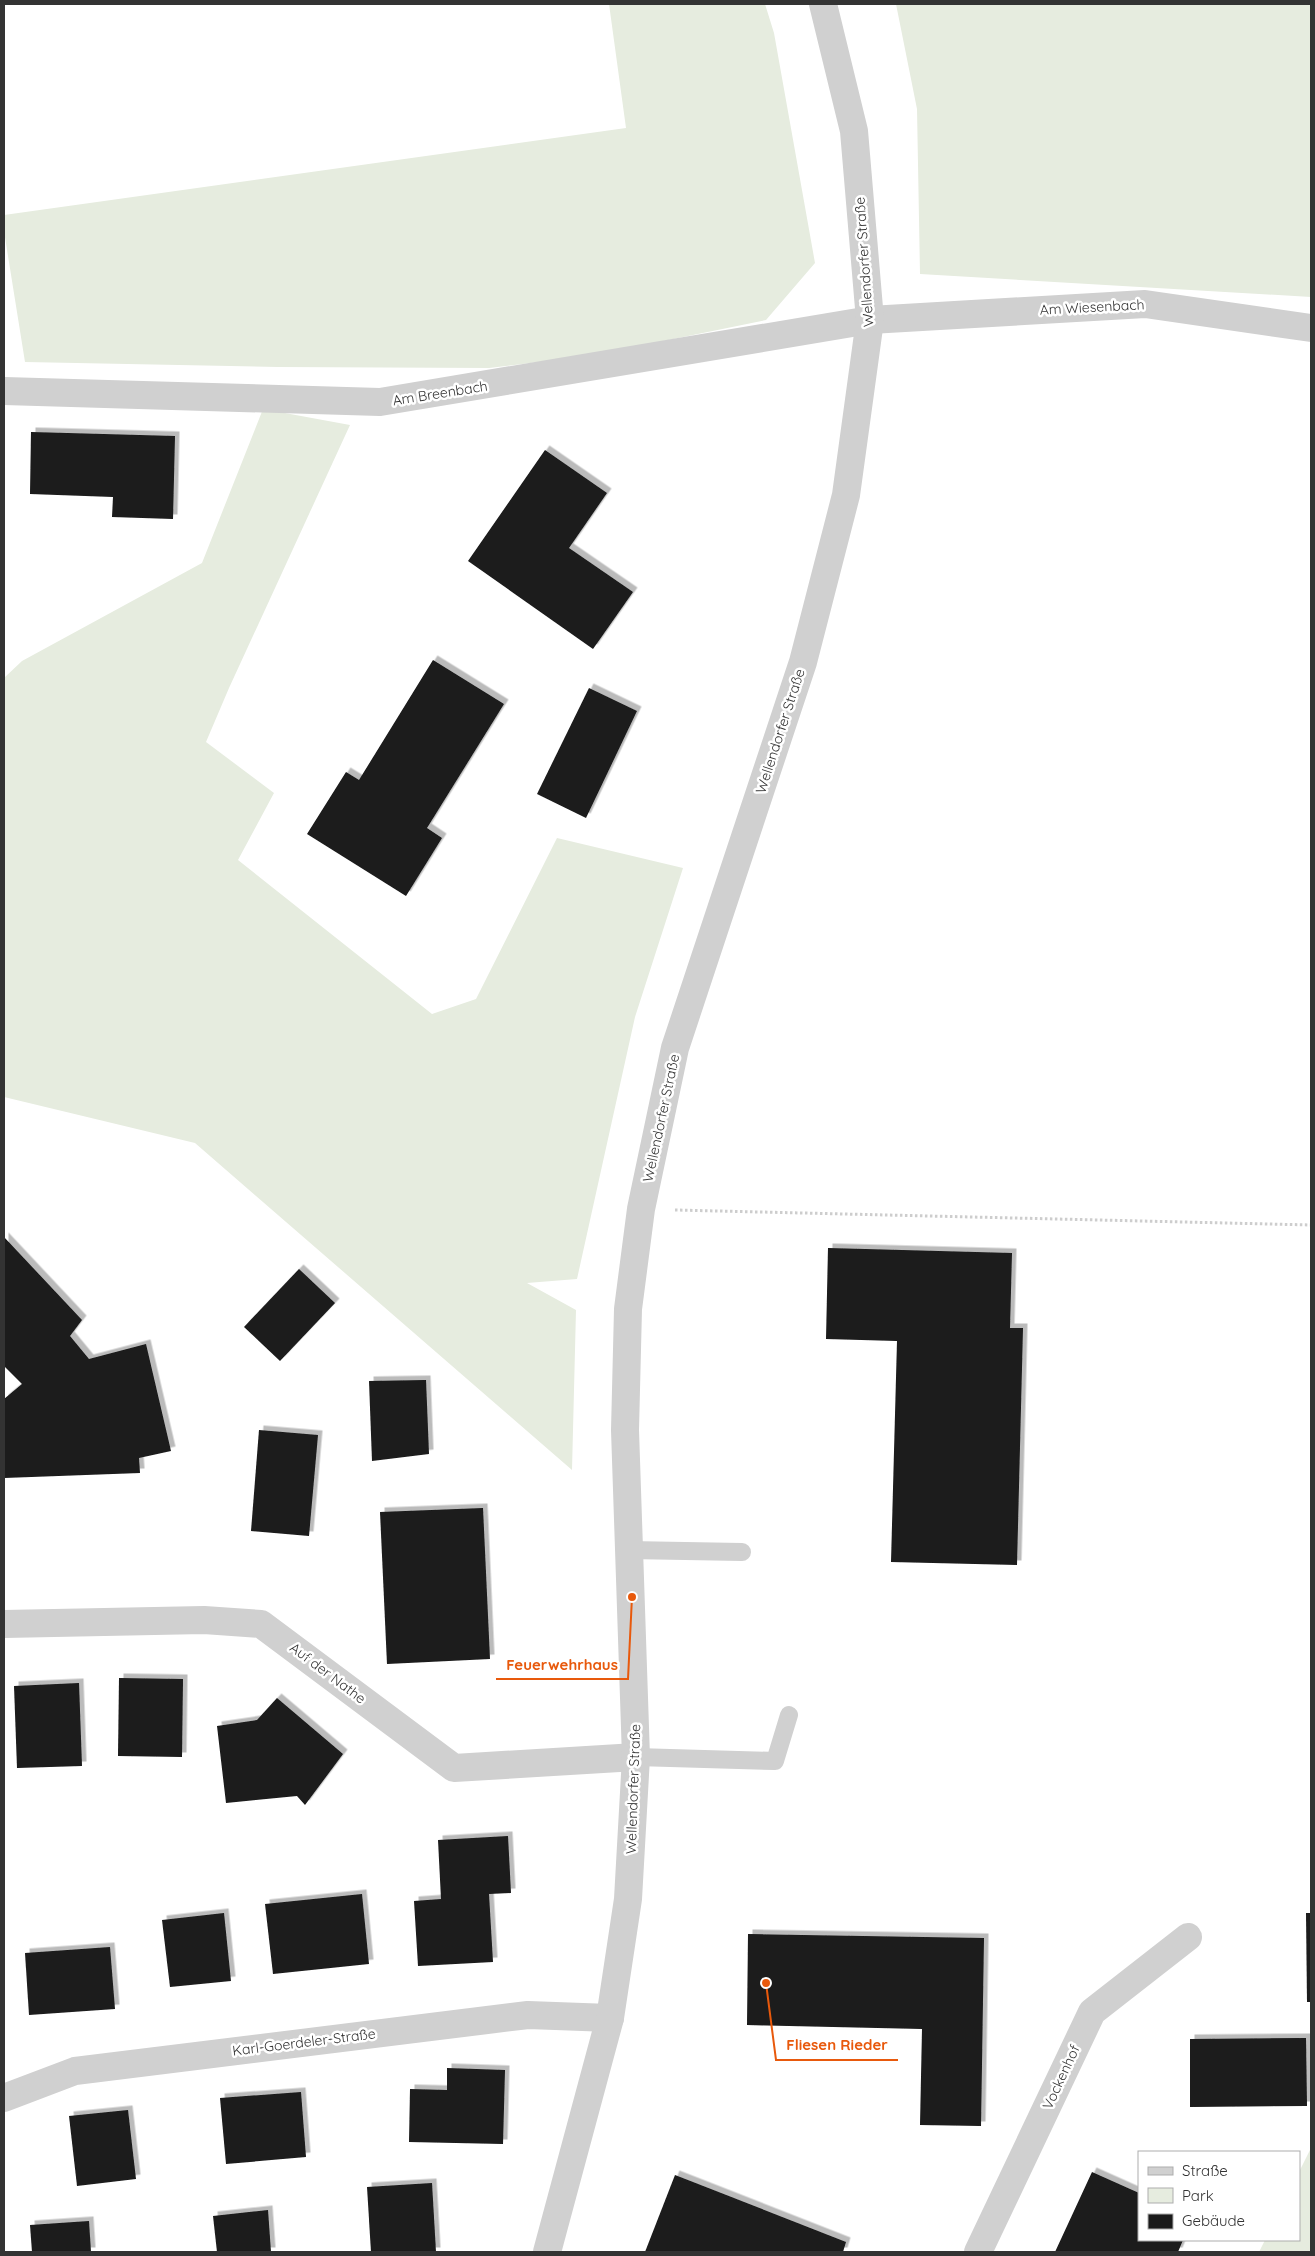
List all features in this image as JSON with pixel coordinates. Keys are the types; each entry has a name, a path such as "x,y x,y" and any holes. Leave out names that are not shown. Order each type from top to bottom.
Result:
{"street":[{"name":"Wellendorfer Straße","path":"547,2252 610,2018 628,1899 636,1757 625,1430 628,1319 642,1209 675,1048 803,662 846,495 870,320 854,131 823,4"},
{"name":"Am Wiesenbach","path":"870,320 1145,304 1311,328"},
{"name":"Am Breenbach","path":"4,391 380,402 870,320"},
{"name":"Auf der Nathe","path":"4,1624 204,1620 261,1624 454,1768 636,1757"},
{"name":"Vockenhof","path":"978,2252 1092,2012 1188,1936"},
{"name":"Karl-Goerdeler-Straße","path":"4,2098 75,2071 528,2014 610,2018"}],"lane":[{"path":"628,1550 742,1552"},
{"path":"636,1757 775,1761 788,1715"}],"path":[{"path":"642,1209 1311,1225"}],"green space":[{"path":"609,4 765,4 774,33 815,263 766,320 595,355 489,368 278,367 25,362 4,231 4,215 626,128"},
{"path":"896,4 1311,4 1311,297 920,274 917,109"},
{"path":"263,409 350,425 206,742 274,793 238,860 432,1014 476,999 557,838 683,868 635,1017 577,1279 527,1283 576,1310 572,1470 195,1143 4,1097 4,678 22,661 202,563"},
{"path":"1311,2148 1311,2252 1259,2252 1264,2241 1300,2241 1300,2170"}],"building":[{"path":"31,432 175,436 173,519 112,517 113,497 30,494"},
{"path":"545,450 607,493 569,548 633,592 593,649 468,561"},
{"path":"433,660 504,704 427,828 442,838 406,896 307,834 346,772 359,780"},
{"path":"589,688 637,711 586,818 537,794"},
{"path":"4,1237 82,1320 70,1336 89,1359 146,1344 171,1451 139,1458 140,1473 4,1478 4,1399 22,1384 4,1366"},
{"path":"828,1248 1012,1253 1010,1328 1023,1328 1017,1565 891,1562 897,1341 826,1339"},
{"path":"299,1269 335,1303 280,1361 244,1327"},
{"path":"426,1380 429,1454 372,1461 369,1381"},
{"path":"259,1430 318,1435 309,1536 251,1531"},
{"path":"483,1508 490,1659 387,1664 380,1512"},
{"path":"119,1678 183,1679 182,1757 118,1756"},
{"path":"79,1683 82,1766 17,1768 14,1686"},
{"path":"277,1698 343,1754 305,1805 297,1796 226,1803 217,1726 257,1720"},
{"path":"508,1836 511,1893 489,1894 493,1962 418,1966 414,1901 441,1899 438,1840"},
{"path":"362,1894 369,1964 273,1974 265,1904"},
{"path":"224,1913 231,1981 170,1987 162,1920"},
{"path":"1306,1913 1311,1913 1311,2002 1307,2002"},
{"path":"748,1934 984,1938 981,2126 920,2125 922,2029 747,2025"},
{"path":"110,1947 115,2009 29,2015 25,1953"},
{"path":"1306,2038 1307,2106 1190,2107 1190,2039"},
{"path":"447,2068 505,2070 503,2144 409,2142 410,2089 447,2090"},
{"path":"301,2092 306,2157 226,2164 220,2098"},
{"path":"128,2110 136,2179 77,2186 69,2116"},
{"path":"1092,2172 1138,2193 1138,2241 1183,2241 1178,2252 1055,2252"},
{"path":"675,2175 846,2242 843,2252 645,2252"},
{"path":"432,2183 436,2252 371,2252 367,2187"},
{"path":"268,2210 271,2252 217,2252 213,2216"},
{"path":"89,2221 91,2252 32,2252 30,2225"}],"place":[{"name":"Feuerwehrhaus","path":"632,1597"},
{"name":"Fliesen Rieder","path":"766,1983"}]}
